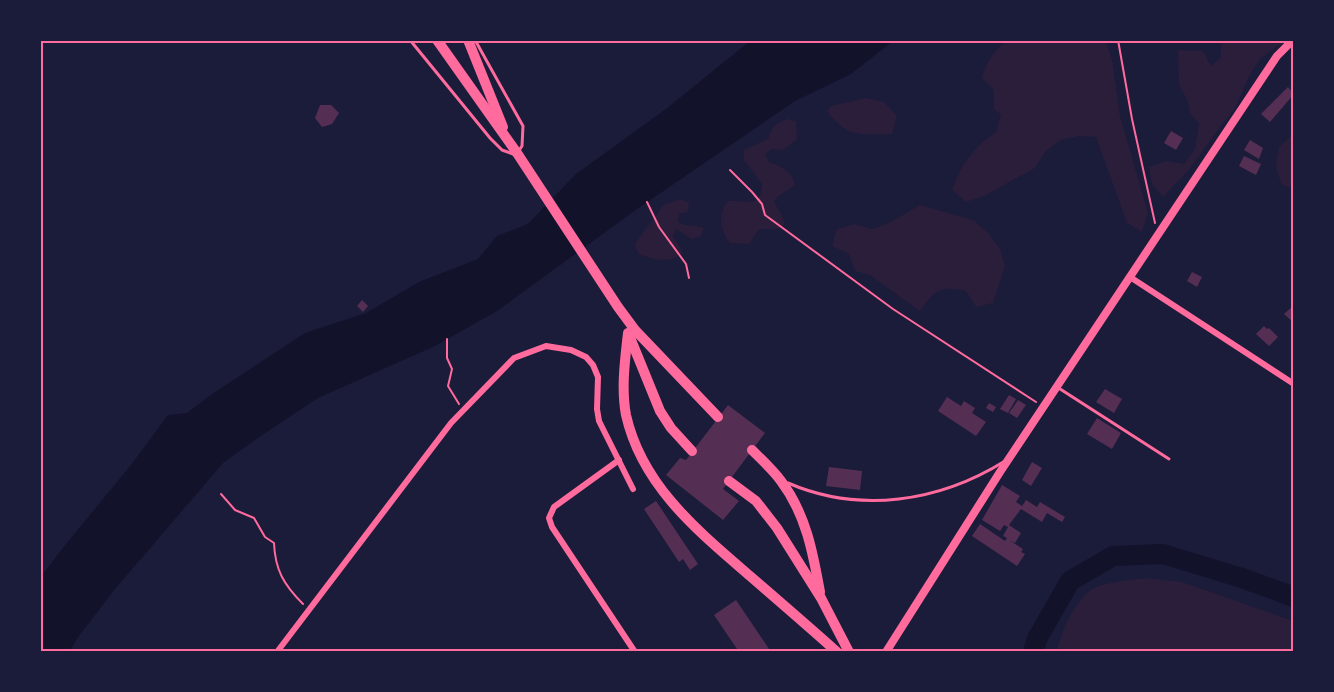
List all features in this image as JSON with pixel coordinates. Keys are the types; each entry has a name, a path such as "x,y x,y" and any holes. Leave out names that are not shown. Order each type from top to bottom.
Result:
{"highway":[{"path":"437,40 635,330 718,417"},
{"path":"468,40 514,150"},
{"path":"618,307 660,411 671,428 692,451"},
{"path":"628,333 623,381 626,414 635,443 647,469 670,503 723,553 837,651"},
{"path":"752,450 781,480 799,510 814,559 821,598"},
{"path":"729,481 756,501 777,528 821,598 849,651"}],"street":[{"path":"886,651 1056,387 1277,56 1293,40"},
{"path":"1130,277 1293,384"},
{"path":"277,651 462,410 514,358 546,346 571,350 586,357 593,365 598,377 599,421 633,489"},
{"path":"619,460 554,507 549,518 552,527 635,651"}],"lane":[{"path":"410,40 490,138 502,150 510,154 522,146 523,126 475,40"},
{"path":"1056,387 1169,459"},
{"path":"781,480 806,491 832,498 860,501 908,498 946,491 982,476 1009,459"}],"path":[{"path":"1118,40 1132,119 1158,235"},
{"path":"730,170 762,204 765,215 816,254 893,309 1043,407"},
{"path":"647,202 659,227 686,264 689,278"},
{"path":"447,339 447,358 453,369 448,386 462,410"},
{"path":"221,494 235,510 254,518 265,537 273,543 279,573 296,597 309,610"}],"shaded area":[{"path":"1008,40 1106,41 1112,60 1120,116 1148,213 1142,232 1127,223 1096,137 1078,136 1060,140 1045,152 1035,168 984,196 966,202 952,190 969,157 981,143 996,132 1001,115 994,109 994,90 982,78 991,57"},
{"path":"750,41 893,41 851,74 795,101 637,209 497,311 435,346 318,398 262,435 223,463 115,589 70,651 41,651 40,578 168,415 187,413 305,333 366,313 419,282 478,259 497,236 528,224 576,174 666,109"},
{"path":"1221,41 1291,41 1276,47 1260,59 1250,74 1235,109 1189,170 1163,197 1152,184 1149,167 1166,161 1184,164 1195,149 1199,124 1190,113 1188,101 1179,85 1178,50 1203,51 1211,66 1221,57"},
{"path":"866,98 884,102 897,116 892,134 863,134 848,131 827,111 831,106"},
{"path":"787,119 796,121 797,139 783,150 772,149 765,154 769,162 788,172 795,184 774,201 785,224 777,229 759,229 749,244 730,243 721,222 722,211 728,201 756,201 761,192 762,184 744,160 744,150 769,138 775,126"},
{"path":"1293,134 1293,189 1281,184 1276,166 1279,147"},
{"path":"681,199 689,203 688,212 679,214 678,222 704,228 701,236 692,239 676,229 673,237 682,253 673,259 656,259 639,254 635,245 663,205"},
{"path":"920,205 973,220 988,233 1000,249 1005,266 993,303 976,307 966,291 944,289 934,294 920,311 870,275 855,271 849,254 832,246 837,229 854,224 872,229 889,223"},
{"path":"1146,578 1182,582 1293,621 1293,651 1057,651 1065,626 1079,602 1091,590 1110,583"}],"building":[{"path":"1288,87 1294,94 1270,122 1261,114"},
{"path":"320,105 331,105 339,113 332,124 322,127 315,118"},
{"path":"1171,131 1183,138 1176,150 1164,143"},
{"path":"1250,140 1263,148 1259,159 1244,150"},
{"path":"1244,156 1261,164 1256,175 1239,166"},
{"path":"1192,272 1202,277 1197,287 1187,281"},
{"path":"362,300 368,306 363,312 357,306"},
{"path":"1294,305 1294,323 1284,314"},
{"path":"1264,326 1278,337 1269,346 1256,334"},
{"path":"1105,389 1122,399 1114,413 1096,402"},
{"path":"1009,395 1016,399 1008,413 1000,409"},
{"path":"947,397 961,406 964,401 975,408 972,413 986,422 976,436 938,411"},
{"path":"1018,400 1026,405 1017,418 1009,413"},
{"path":"989,403 996,407 993,412 986,408"},
{"path":"728,405 765,433 723,489 739,501 723,520 666,475 680,458 686,460"},
{"path":"1097,418 1121,433 1112,449 1087,434"},
{"path":"1032,462 1042,468 1031,486 1022,480"},
{"path":"829,467 862,471 860,490 826,486"},
{"path":"1002,485 1020,496 1016,502 1022,506 1026,500 1037,507 1040,502 1065,517 1062,522 1047,513 1042,522 1021,509 1009,525 1021,533 1015,543 1009,540 1023,549 1021,552 1025,554 1017,566 972,536 980,524 1005,541 1007,538 1003,536 1008,527 1004,525 1000,531 982,520"},
{"path":"656,501 698,564 690,570 683,559 679,562 644,509"},
{"path":"736,600 769,649 765,652 739,652 714,615"}],"waterway":[{"path":"1033,652 1037,639 1070,581 1113,556 1163,554 1242,578 1294,597"}]}
